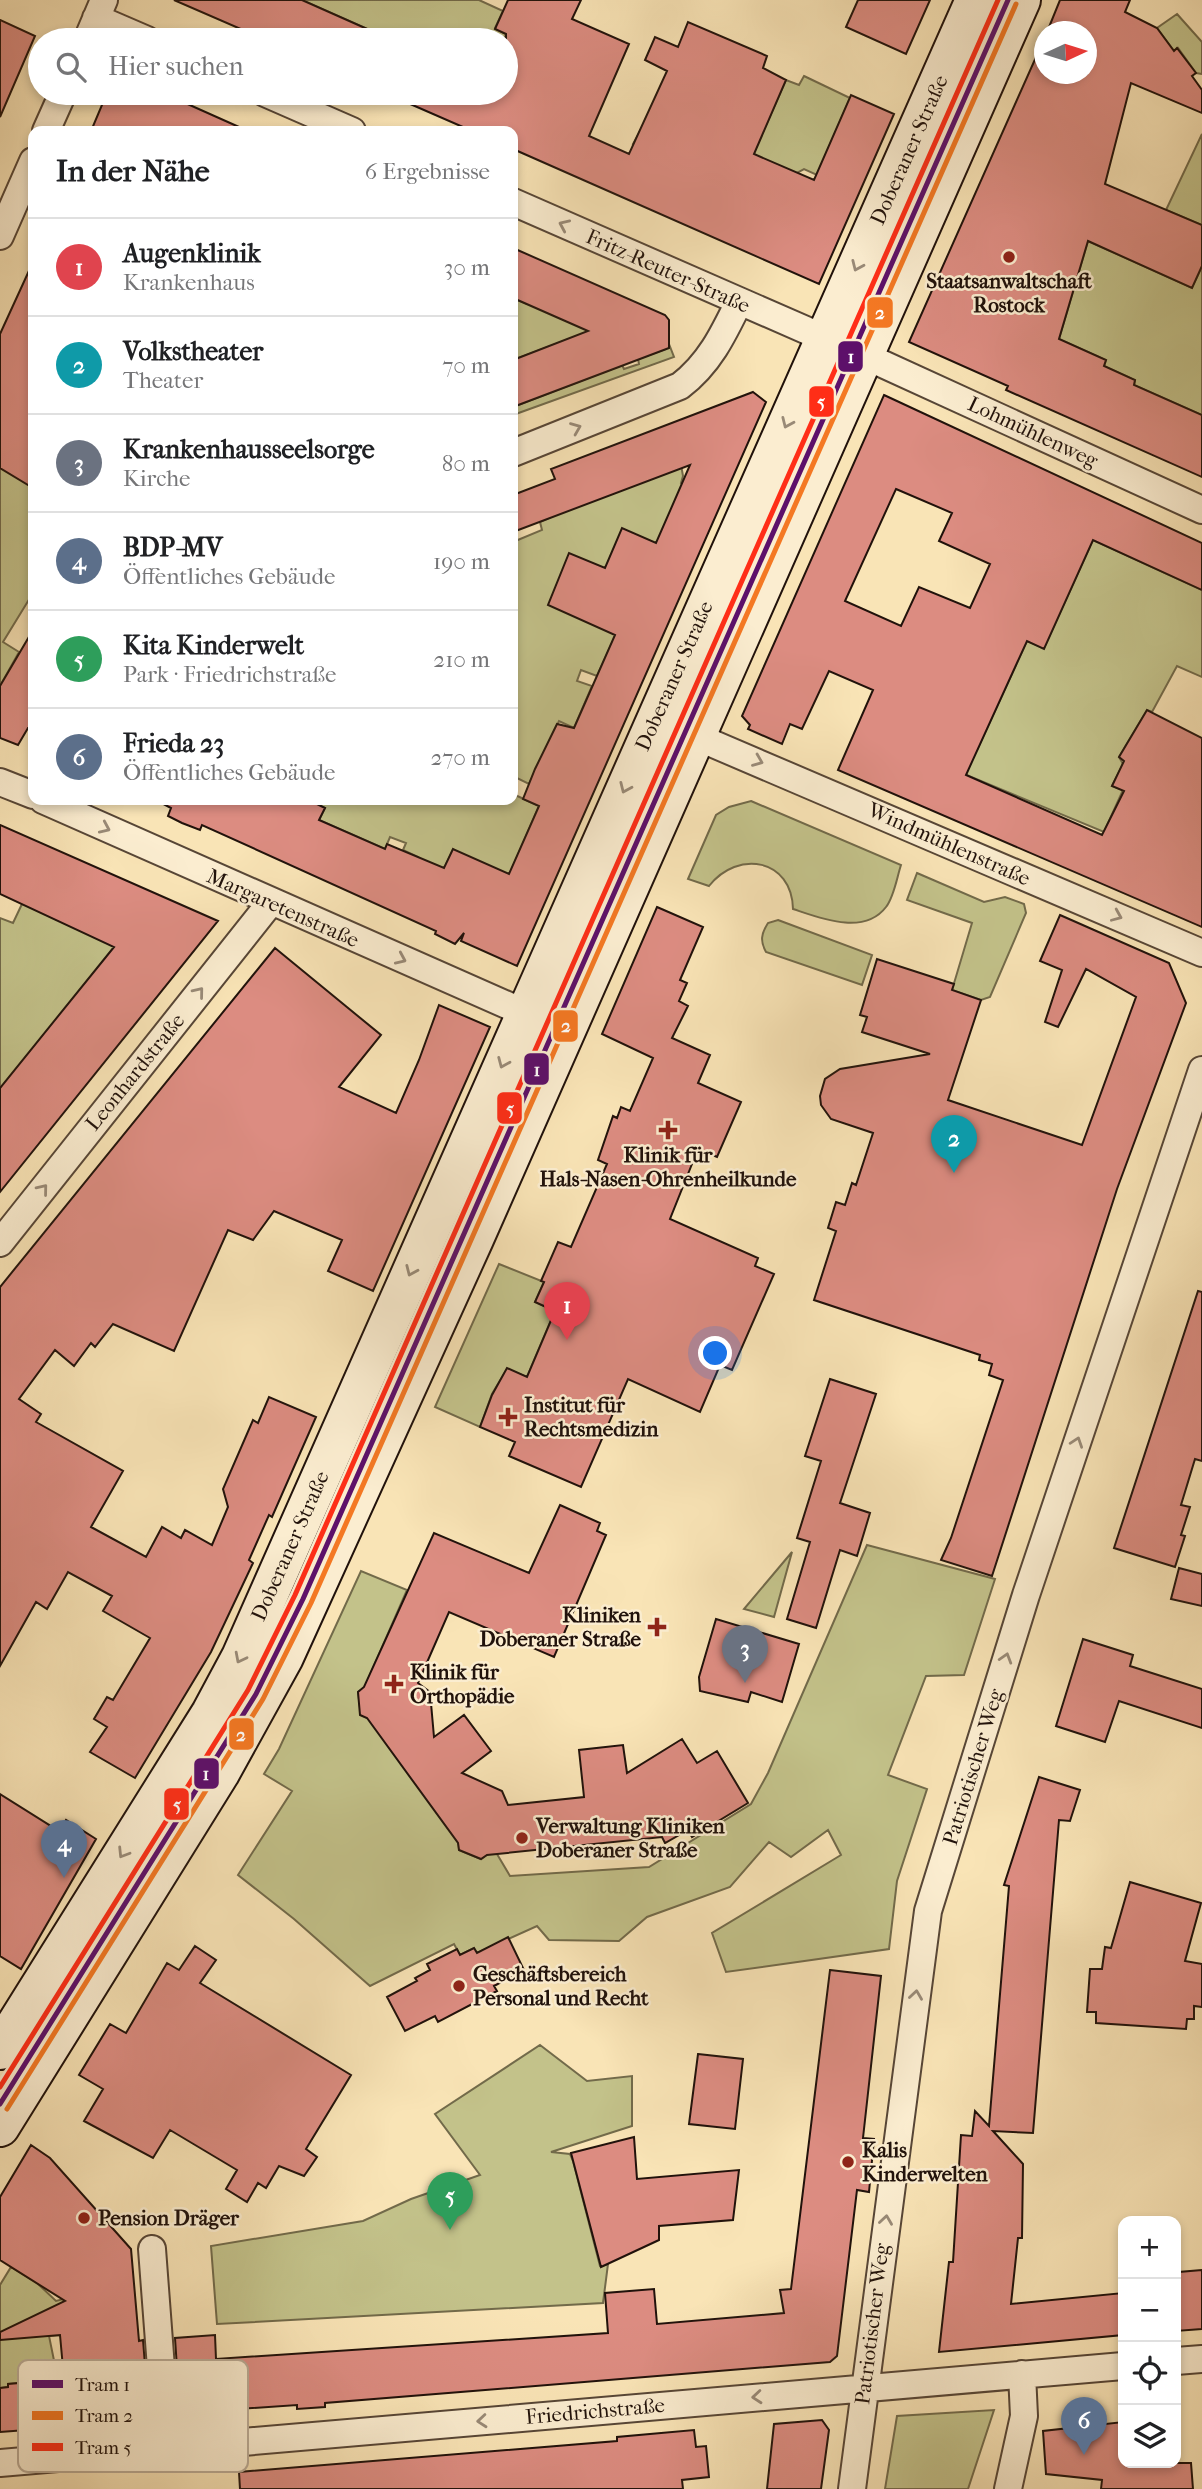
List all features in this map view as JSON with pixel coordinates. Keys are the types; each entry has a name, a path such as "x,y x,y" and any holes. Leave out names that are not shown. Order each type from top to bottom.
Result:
{"street":[{"name":"Doberaner Straße","path":"0,2050 211,1713 241,1657 975,0"},
{"name":"Doberaner Straße","path":"0,2127 220,1773 285,1657 474,1239 1021,0"},
{"path":"96,19 117,28"},
{"path":"48,126 58,105"},
{"path":"292,105 341,126"},
{"path":"0,236 28,172"},
{"name":"Fritz-Reuter-Straße","path":"518,204 824,338"},
{"path":"518,451 680,386 700,371 714,351 739,302"},
{"path":"824,338 863,355"},
{"name":"Lohmühlenweg","path":"863,355 1202,510"},
{"name":"Windmühlenstraße","path":"655,719 1202,953"},
{"path":"0,782 28,793"},
{"name":"Margaretenstraße","path":"54,805 525,1013"},
{"name":"Leonhardstraße","path":"0,1242 271,902"},
{"path":"525,1013 557,1019 572,1014"},
{"name":"Patriotischer Weg","path":"852,2489 928,1911 1026,1595 1201,1072"},
{"path":"152,2249 160,2360"},
{"path":"1181,2361 1202,2359"},
{"name":"Friedrichstraße","path":"248,2440 1118,2366"},
{"path":"1008,2489 1024,2416 1022,2374"},
{"name":"Friedrichstraße","path":"0,2463 18,2461"}],"shaded area":[{"path":"302,0 479,0 503,11 495,28 365,28"},
{"path":"1177,14 1202,42 1202,74 1196,73 1178,48 1174,51 1157,28"},
{"path":"804,76 850,98 817,175 804,169 752,197 633,144 647,118 755,150 786,80 799,85"},
{"path":"1202,134 1202,225 1166,210"},
{"path":"1088,241 1192,288 1202,266 1202,415 1134,385 1135,380 1104,366 1106,360 1059,339"},
{"path":"518,300 527,304 598,309 588,332 518,358"},
{"path":"669,344 674,357 518,413 518,405 622,365 624,369 639,364 638,359 666,349"},
{"path":"28,395 28,601 3,642 19,652 0,686 0,448"},
{"path":"680,459 683,476 681,483 684,485 597,676 581,670 577,681 592,686 574,728 559,721 529,784 518,778 518,540 542,530 540,522"},
{"path":"1093,540 1202,590 1202,677 1177,666 1152,712 1147,710 1119,757 1123,764 1112,786 1123,790 1104,832 952,769 977,750 1027,641 1044,648"},
{"path":"518,796 539,806 504,887 453,849 443,871 414,867 418,857 403,850 406,843 390,837 385,849 319,820 325,808 318,805 518,805"},
{"path":"751,801 901,865 886,907 877,916 854,923 828,920 804,913 793,909 784,879 774,870 762,865 734,867 721,874 709,886 688,879 716,815 729,807"},
{"path":"917,873 984,902 1005,897 1024,904 1026,913 990,997 981,1000 952,990 972,923 907,900"},
{"path":"22,904 141,930 0,1090 0,918 13,923"},
{"path":"778,920 872,955 862,985 766,952 762,941 764,931 768,923"},
{"path":"499,1264 544,1282 535,1302 555,1311 527,1377 507,1369 492,1394 480,1427 435,1407"},
{"path":"867,1545 995,1579 964,1675 926,1676 888,1775 927,1789 897,1881 889,1949 726,1972 712,1933 841,1855 828,1830 791,1857 769,1842 730,1887 647,1917 619,1941 549,1940 537,1926 477,1953 474,1948 460,1955 454,1944 370,1986 294,1919 238,1875 292,1791 264,1774 279,1749 361,1571 407,1590 369,1677 372,1682 358,1692 361,1715 376,1722 458,1833 459,1850 481,1859 494,1849 510,1876 649,1867 751,1804 768,1773"},
{"path":"792,1552 774,1617 744,1609"},
{"path":"540,2045 587,2081 632,2076 632,2126 551,2152 570,2154 573,2161 600,2266 608,2264 603,2303 217,2324 211,2246 363,2221 411,2199 480,2175 435,2114"},
{"path":"11,2267 37,2283 56,2301 88,2293 61,2335 49,2336 54,2360 18,2360 18,2383 0,2388 0,2285"},
{"path":"994,2410 968,2489 885,2489 897,2416"}],"building":[{"path":"174,0 302,0 365,28 238,28"},
{"path":"508,0 581,0 572,19 629,44 589,136 629,154 667,71 645,60 655,37 678,47 688,22 767,56 763,68 786,80 754,154 814,180 851,95 894,114 819,284 518,151 518,126 461,126 412,105 518,105 518,28 495,28"},
{"path":"858,0 930,0 906,54 846,27"},
{"path":"1060,0 1130,0 1125,12 1157,28 1174,51 1177,48 1196,73 1192,76 1202,90 1202,113 1131,83 1105,184 1202,225 1202,266 1192,288 1088,241 1059,339 1106,360 1104,366 1135,380 1134,385 1202,415 1202,477 1006,390 1008,386 909,342 1034,62 1034,84 1097,84 1097,21 1051,21"},
{"path":"0,20 28,33 28,52 0,117"},
{"path":"102,105 190,105 237,126 93,126"},
{"path":"518,250 665,315 669,320 669,348 518,405 518,358 588,331 518,300"},
{"path":"28,273 28,485 0,468 0,334"},
{"path":"753,392 766,402 517,966 461,941 464,933 455,944 435,934 436,931 202,825 200,830 168,816 171,808 165,805 319,805 325,808 319,820 385,849 387,844 444,868 453,849 509,874 539,806 523,799 535,769 557,724 574,728 615,635 548,605 569,553 605,568 622,528 656,543 690,465 518,530 518,493 555,479 551,469"},
{"path":"884,395 1202,543 1202,590 1093,540 1044,649 1027,641 966,775 1102,835 1124,791 1112,786 1124,761 1119,757 1147,710 1202,738 1202,927 838,770 873,690 829,671 802,729 790,724 782,744 748,729 750,725 742,716","holes":["896,489 952,513 939,541 990,564 970,608 919,587 901,626 845,601"]},
{"path":"28,638 28,728 18,745 0,738 0,686"},
{"path":"0,825 218,921 0,1192 0,1088 114,947 0,894"},
{"path":"657,907 703,927 680,980 687,983 679,1001 688,1006 672,1038 710,1055 698,1083 741,1102 717,1157 698,1149 670,1219 758,1258 755,1266 774,1274 732,1370 720,1365 700,1412 628,1379 581,1487 509,1456 515,1442 480,1427 492,1395 507,1368 527,1377 555,1311 535,1302 544,1282 541,1281 558,1242 571,1247 607,1164 598,1160 613,1116 617,1118 621,1107 630,1111 653,1058 602,1034"},
{"path":"1060,915 1169,963 1186,1003 1117,1189 992,1576 941,1560 951,1538 1003,1380 989,1375 992,1364 979,1360 980,1355 814,1300 836,1231 828,1228 836,1202 845,1205 852,1183 856,1185 873,1133 831,1119 821,1105 820,1096 825,1079 840,1069 930,1054 862,1032 867,1017 860,1015 877,959 954,984 952,990 981,1000 948,1100 1082,1145 1136,997 1086,969 1058,1027 1045,1022 1062,970 1040,961"},
{"path":"275,948 381,1035 339,1087 396,1113 439,1005 490,1027 373,1291 328,1271 342,1240 274,1211 253,1240 228,1230 174,1351 113,1324 95,1347 91,1343 74,1366 55,1350 19,1399 41,1414 36,1422 123,1471 91,1527 146,1557 162,1527 181,1538 185,1530 212,1545 228,1507 223,1489 253,1420 258,1423 269,1397 316,1417 272,1517 269,1515 249,1560 253,1563 211,1652 135,1778 90,1752 107,1727 94,1719 107,1697 113,1700 150,1638 103,1611 112,1596 68,1572 47,1609 36,1602 0,1666 0,1287"},
{"path":"1198,1291 1202,1292 1202,1461 1195,1459 1181,1505 1190,1507 1181,1535 1185,1536 1175,1567 1114,1548"},
{"path":"830,1379 876,1394 840,1503 870,1513 857,1556 840,1550 816,1628 787,1619 810,1542 797,1538 821,1461 805,1456"},
{"name":"Klinik für Orthopädie","path":"560,1505 600,1523 597,1531 606,1535 554,1657 449,1612 418,1683 430,1692 434,1737 464,1715 491,1751 462,1773 502,1791 508,1805 584,1797 579,1750 623,1745 627,1773 682,1739 697,1763 717,1751 748,1803 692,1837 688,1830 665,1843 662,1837 487,1855 481,1859 459,1850 458,1843 367,1718 360,1715 358,1692 364,1687 434,1533 529,1573"},
{"path":"1179,1568 1202,1574 1202,1606 1171,1599"},
{"path":"716,1619 799,1644 782,1702 751,1692 748,1702 700,1691 699,1677"},
{"path":"1083,1639 1133,1655 1130,1666 1202,1689 1202,1728 1119,1701 1105,1742 1056,1726"},
{"path":"1039,1777 1080,1790 1070,1821 1059,1820 1033,2133 993,2131 1023,2164 1022,2238 1018,2238 1011,2304 1118,2293 1118,2335 939,2352 949,2262 953,2262 961,2135 972,2136 975,2111 989,2126 1009,1886 1004,1885"},
{"path":"0,1794 59,1831 66,1820 96,1839 21,1969 0,1956"},
{"path":"1130,1882 1201,1903 1185,1961 1202,1964 1202,2007 1194,2006 1194,2019 1187,2019 1186,2029 1096,2023 1096,2012 1087,2012 1090,1969 1102,1969 1105,1947 1111,1948"},
{"path":"508,1937 524,1970 494,1986 497,1991 438,2022 435,2016 405,2031 387,1997 417,1981 415,1978 430,1970 427,1964 457,1949 460,1955 474,1948 477,1953"},
{"path":"195,1946 216,1960 200,1983 351,2075 306,2149 317,2157 304,2176 279,2166 266,2188 258,2183 247,2202 226,2189 237,2170 170,2130 153,2158 84,2121 103,2089 79,2075 110,2024 126,2033 167,1963 179,1970"},
{"path":"830,1970 881,1976 863,2138 874,2139 869,2192 857,2190 837,2356 830,2362 325,2403 325,2407 297,2409 297,2405 248,2408 248,2360 176,2360 175,2338 215,2335 216,2359 608,2333 605,2293 654,2289 657,2324 784,2313 780,2290 791,2289"},
{"path":"698,2054 743,2059 735,2129 689,2124"},
{"path":"634,2137 637,2179 739,2170 733,2220 659,2226 659,2240 601,2267 571,2153"},
{"path":"31,2145 50,2158 131,2249 139,2341 143,2340 145,2360 62,2360 60,2335 0,2340 0,2332 65,2301 0,2260 0,2197"},
{"path":"1202,2270 1202,2329 1181,2331 1181,2272"},
{"path":"18,2383 18,2431 0,2432 0,2388 8,2387 8,2384"},
{"path":"822,2420 829,2430 821,2489 767,2489 774,2424"},
{"path":"1118,2423 1118,2468 1181,2468 1181,2463 1191,2463 1193,2489 1101,2489 1102,2480 1046,2474 1043,2431"},
{"path":"694,2430 696,2447 706,2446 709,2477 682,2480 683,2489 240,2489 239,2472 617,2441 617,2437"}],"tram line":[{"name":"5","path":"0,2087 248,1690 295,1595 998,0"},
{"name":"1","path":"0,2104 256,1694 303,1599 1008,0"},
{"name":"2","path":"7,2109 263,1699 311,1603 1016,4"}],"place":[{"name":"Staatsanwaltschaft Rostock","path":"1009,257"},
{"name":"Klinik für Hals-Nasen-Ohrenheilkunde","path":"668,1130"},
{"name":"Volkstheater","path":"954,1173"},
{"name":"Augenklinik","path":"567,1340"},
{"name":"Institut für Rechtsmedizin","path":"508,1417"},
{"name":"Kliniken Doberaner Straße","path":"657,1627"},
{"name":"Krankenhausseelsorge","path":"745,1683"},
{"name":"Klinik für Orthopädie","path":"394,1684"},
{"name":"Verwaltung Kliniken Doberaner Straße","path":"522,1838"},
{"name":"BDP-MV","path":"64,1878"},
{"name":"Geschäftsbereich Personal und Recht","path":"459,1986"},
{"name":"Kalis Kinderwelten","path":"848,2162"},
{"name":"Pension Dräger","path":"84,2218"},
{"name":"Kita Kinderwelt","path":"450,2230"},
{"name":"Frieda 23","path":"1084,2455"}]}
